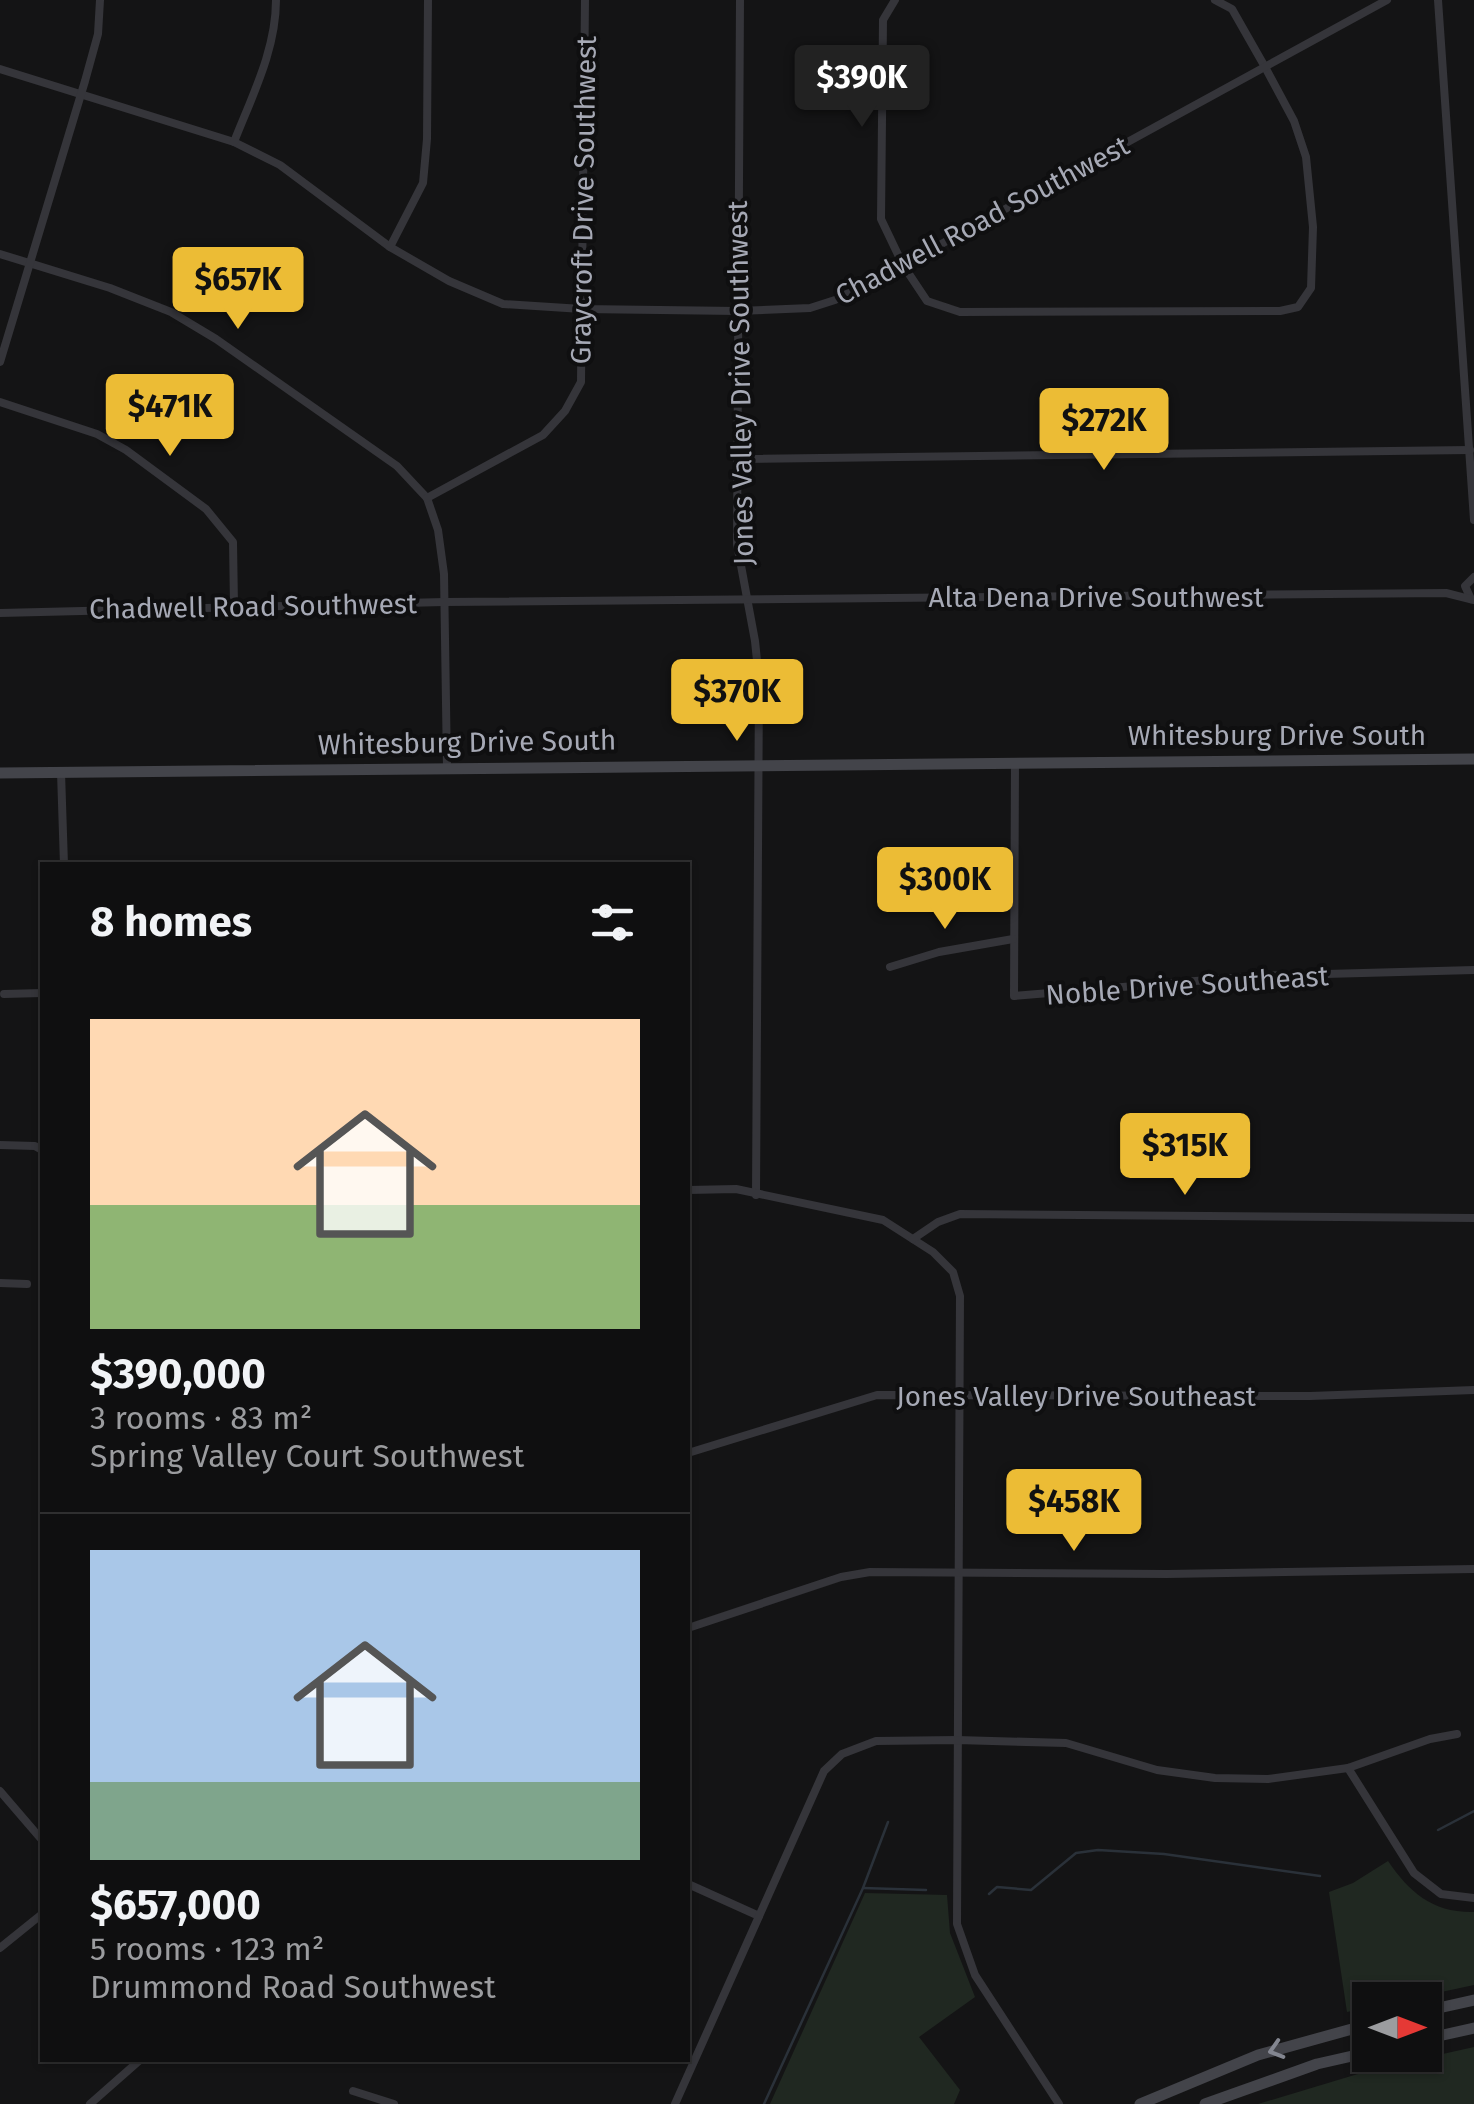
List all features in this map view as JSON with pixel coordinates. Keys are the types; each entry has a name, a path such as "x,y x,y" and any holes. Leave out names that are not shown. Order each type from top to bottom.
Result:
{"main road":[{"name":"Whitesburg Drive South","path":"0,773 1474,759"},
{"path":"1442,2007 1474,2000"},
{"path":"1442,2035 1474,2028"},
{"path":"1140,2104 1258,2056 1352,2029"},
{"path":"1205,2104 1317,2064 1352,2056"}],"street":[{"path":"0,362 98,34 100,0"},
{"path":"234,142 263,70 276,23 276,0"},
{"path":"390,247 423,184 428,0"},
{"name":"Graycroft Drive Southwest","path":"427,498 543,434 565,411 581,382 585,0"},
{"name":"Jones Valley Drive Southwest","path":"740,0 737,544 756,641 759,764"},
{"path":"895,0 883,20 881,219 903,265 927,301 960,312 1280,311 1298,307 1311,288 1313,228 1306,157 1294,120 1266,67 1232,9 1215,0"},
{"name":"Chadwell Road Southwest","path":"0,69 234,142 280,164 390,247 449,282 503,304 582,309 810,308 835,300 903,265 1387,0"},
{"path":"1438,0 1474,520"},
{"path":"0,254 110,288 171,312 216,339 397,466 427,498 438,530 444,602 447,768"},
{"path":"0,402 97,434 126,450 206,510 233,542 234,606"},
{"path":"737,458 1470,450"},
{"path":"1446,594 1471,577"},
{"path":"1471,577 1466,594 1472,599"},
{"name":"Alta Dena Drive Southwest","path":"746,599 1446,594 1472,599"},
{"name":"Chadwell Road Southwest","path":"0,613 746,599"},
{"name":"Noble Drive Southeast","path":"1015,762 1014,996 1256,976 1474,970"},
{"path":"756,1195 759,764"},
{"path":"62,772 64,862"},
{"path":"890,966 939,952 1013,939"},
{"path":"4,994 40,993"},
{"path":"0,1145 40,1149"},
{"path":"690,1190 736,1190 883,1220 954,1272 960,1296 955,1896 961,1938 982,1986 1059,2104"},
{"path":"913,1239 938,1222 960,1214 1474,1218"},
{"path":"0,1283 27,1284"},
{"name":"Jones Valley Drive Southeast","path":"690,1452 877,1395 1310,1396 1474,1390"},
{"path":"690,1627 840,1577 870,1572 1166,1574 1474,1569"},
{"path":"675,2104 824,1771 842,1754 876,1741 1066,1743 1157,1770 1216,1778 1268,1779 1348,1768 1430,1739 1456,1734"},
{"path":"1348,1768 1414,1873 1441,1894 1474,1898"},
{"path":"0,1791 40,1838"},
{"path":"690,1885 759,1916"},
{"path":"0,1948 40,1916"},
{"path":"90,2104 138,2062"},
{"path":"688,2062 694,2064"},
{"path":"354,2091 394,2104"}],"shaded area":[{"path":"1388,1861 1424,1899 1446,1909 1474,1912 1474,1985 1442,1992 1442,1982 1352,1982 1352,2011 1347,2012 1329,1892 1353,1883"},
{"path":"865,1893 947,1895 950,1933 975,1997 919,2037 960,2090 954,2104 770,2104"},
{"path":"1474,2047 1474,2104 1258,2104 1364,2072 1442,2072 1442,2054"}],"waterway":[{"path":"1438,1830 1474,1811"},
{"path":"764,2104 863,1888 888,1822"},
{"path":"989,1894 997,1887 1031,1890 1076,1853 1098,1850 1164,1854 1320,1876"},
{"path":"863,1888 926,1890"}]}
